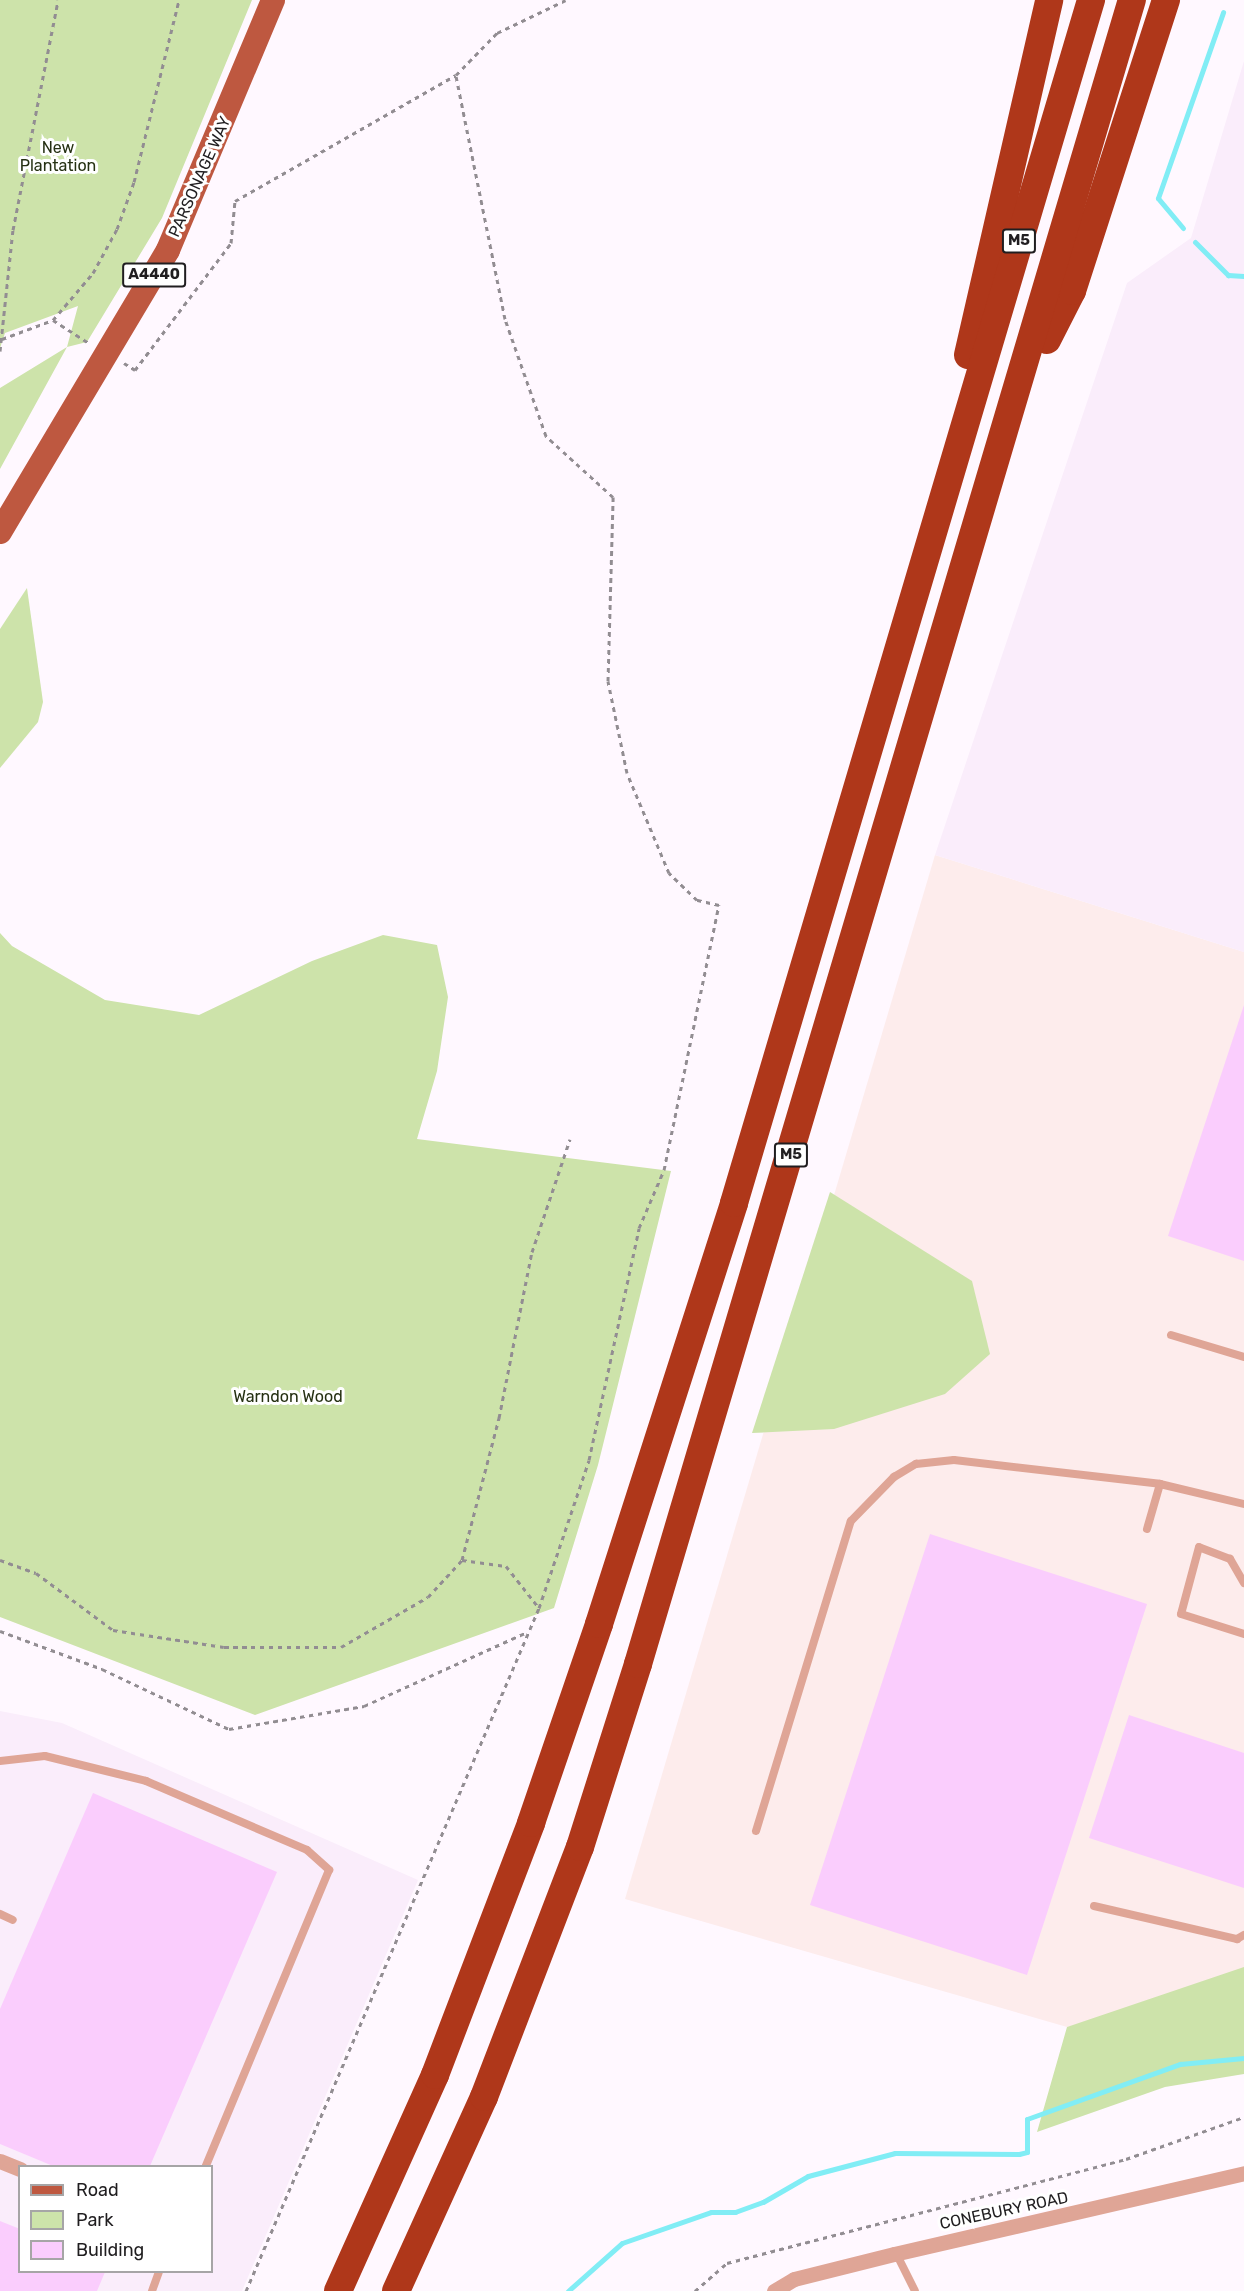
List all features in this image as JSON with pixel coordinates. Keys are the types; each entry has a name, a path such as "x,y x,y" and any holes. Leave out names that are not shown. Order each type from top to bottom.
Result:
{"highway":[{"name":"M5","path":"946,481 976,313 1049,0"},
{"name":"M5","path":"338,2291 435,2075 531,1823 599,1624 734,1203 946,481 1091,0"},
{"name":"M5","path":"396,2291 484,2097 586,1826 1015,402 1131,0"},
{"name":"M5","path":"1015,402 1072,291 1166,0"}],"main road":[{"name":"PARSONAGE WAY","path":"0,532 168,250 273,0"}],"street":[{"path":"0,2161 18,2168"},
{"name":"CONEBURY ROAD","path":"774,2291 794,2279 896,2253 1244,2173"}],"lane":[{"path":"1171,1335 1244,1358"},
{"path":"756,1831 851,1521 894,1477 916,1464 954,1460 1160,1484 1244,1504"},
{"path":"1148,1528 1160,1484"},
{"path":"1244,1582 1230,1559 1199,1547 1181,1614 1244,1634"},
{"path":"0,1761 45,1756 146,1781 307,1850 329,1870 206,2165"},
{"path":"1094,1906 1237,1939 1244,1935"},
{"path":"0,1914 13,1920"},
{"path":"896,2253 915,2291"},
{"path":"152,2291 158,2273"}],"path":[{"path":"0,351 13,230 58,1 53,0"},
{"path":"2,339 53,320 93,273 117,229 134,182 179,0"},
{"path":"121,362 135,370 231,243 235,201 456,75 497,33 567,0"},
{"path":"246,2291 539,1608 589,1460 639,1228 663,1170 719,905 697,900 669,873 627,773 608,681 613,497 546,436 506,319 456,75"},
{"path":"53,320 87,342"},
{"path":"0,1560 36,1573 113,1630 224,1647 341,1647 428,1597 462,1560 499,1418 532,1252 570,1139"},
{"path":"462,1560 506,1566 539,1608"},
{"path":"0,1631 102,1669 230,1729 364,1706 529,1631"},
{"path":"695,2291 727,2264 1126,2159 1244,2117"}],"shaded area":[{"path":"1244,61 1244,952 935,855 1127,283 1191,238"},
{"path":"935,855 1244,952 1244,1980 1067,2027 625,1899"},
{"path":"0,1711 62,1723 418,1880 242,2291 0,2291"}],"green space":[{"name":"New Plantation","path":"0,0 252,0 162,218 87,342 67,347 78,306 5,333 0,348"},
{"path":"67,347 0,469 0,388"},
{"path":"27,588 43,702 38,722 0,768 0,629"},
{"name":"Warndon Wood","path":"0,933 12,946 105,1000 199,1015 312,961 383,935 437,945 448,997 437,1071 417,1139 671,1171 598,1465 554,1608 255,1715 0,1617"},
{"path":"830,1192 972,1281 990,1354 945,1394 834,1429 752,1433"},
{"path":"1244,1967 1244,2074 1165,2087 1037,2132 1067,2027"}],"building":[{"path":"1244,1005 1244,1261 1168,1236"},
{"path":"930,1534 1147,1604 1027,1975 810,1905"},
{"path":"1129,1715 1244,1753 1244,1888 1089,1838"},
{"path":"93,1793 277,1872 150,2165 51,2165 0,2144 0,2009"},
{"path":"0,2221 18,2228 18,2273 105,2273 97,2291 0,2291"}],"waterway":[{"path":"1183,228 1158,198 1223,12"},
{"path":"1195,242 1228,275 1244,276"},
{"path":"568,2291 622,2243 711,2212 735,2212 763,2202 808,2176 895,2153 1019,2154 1027,2152 1027,2119 1180,2064 1244,2058"}]}
